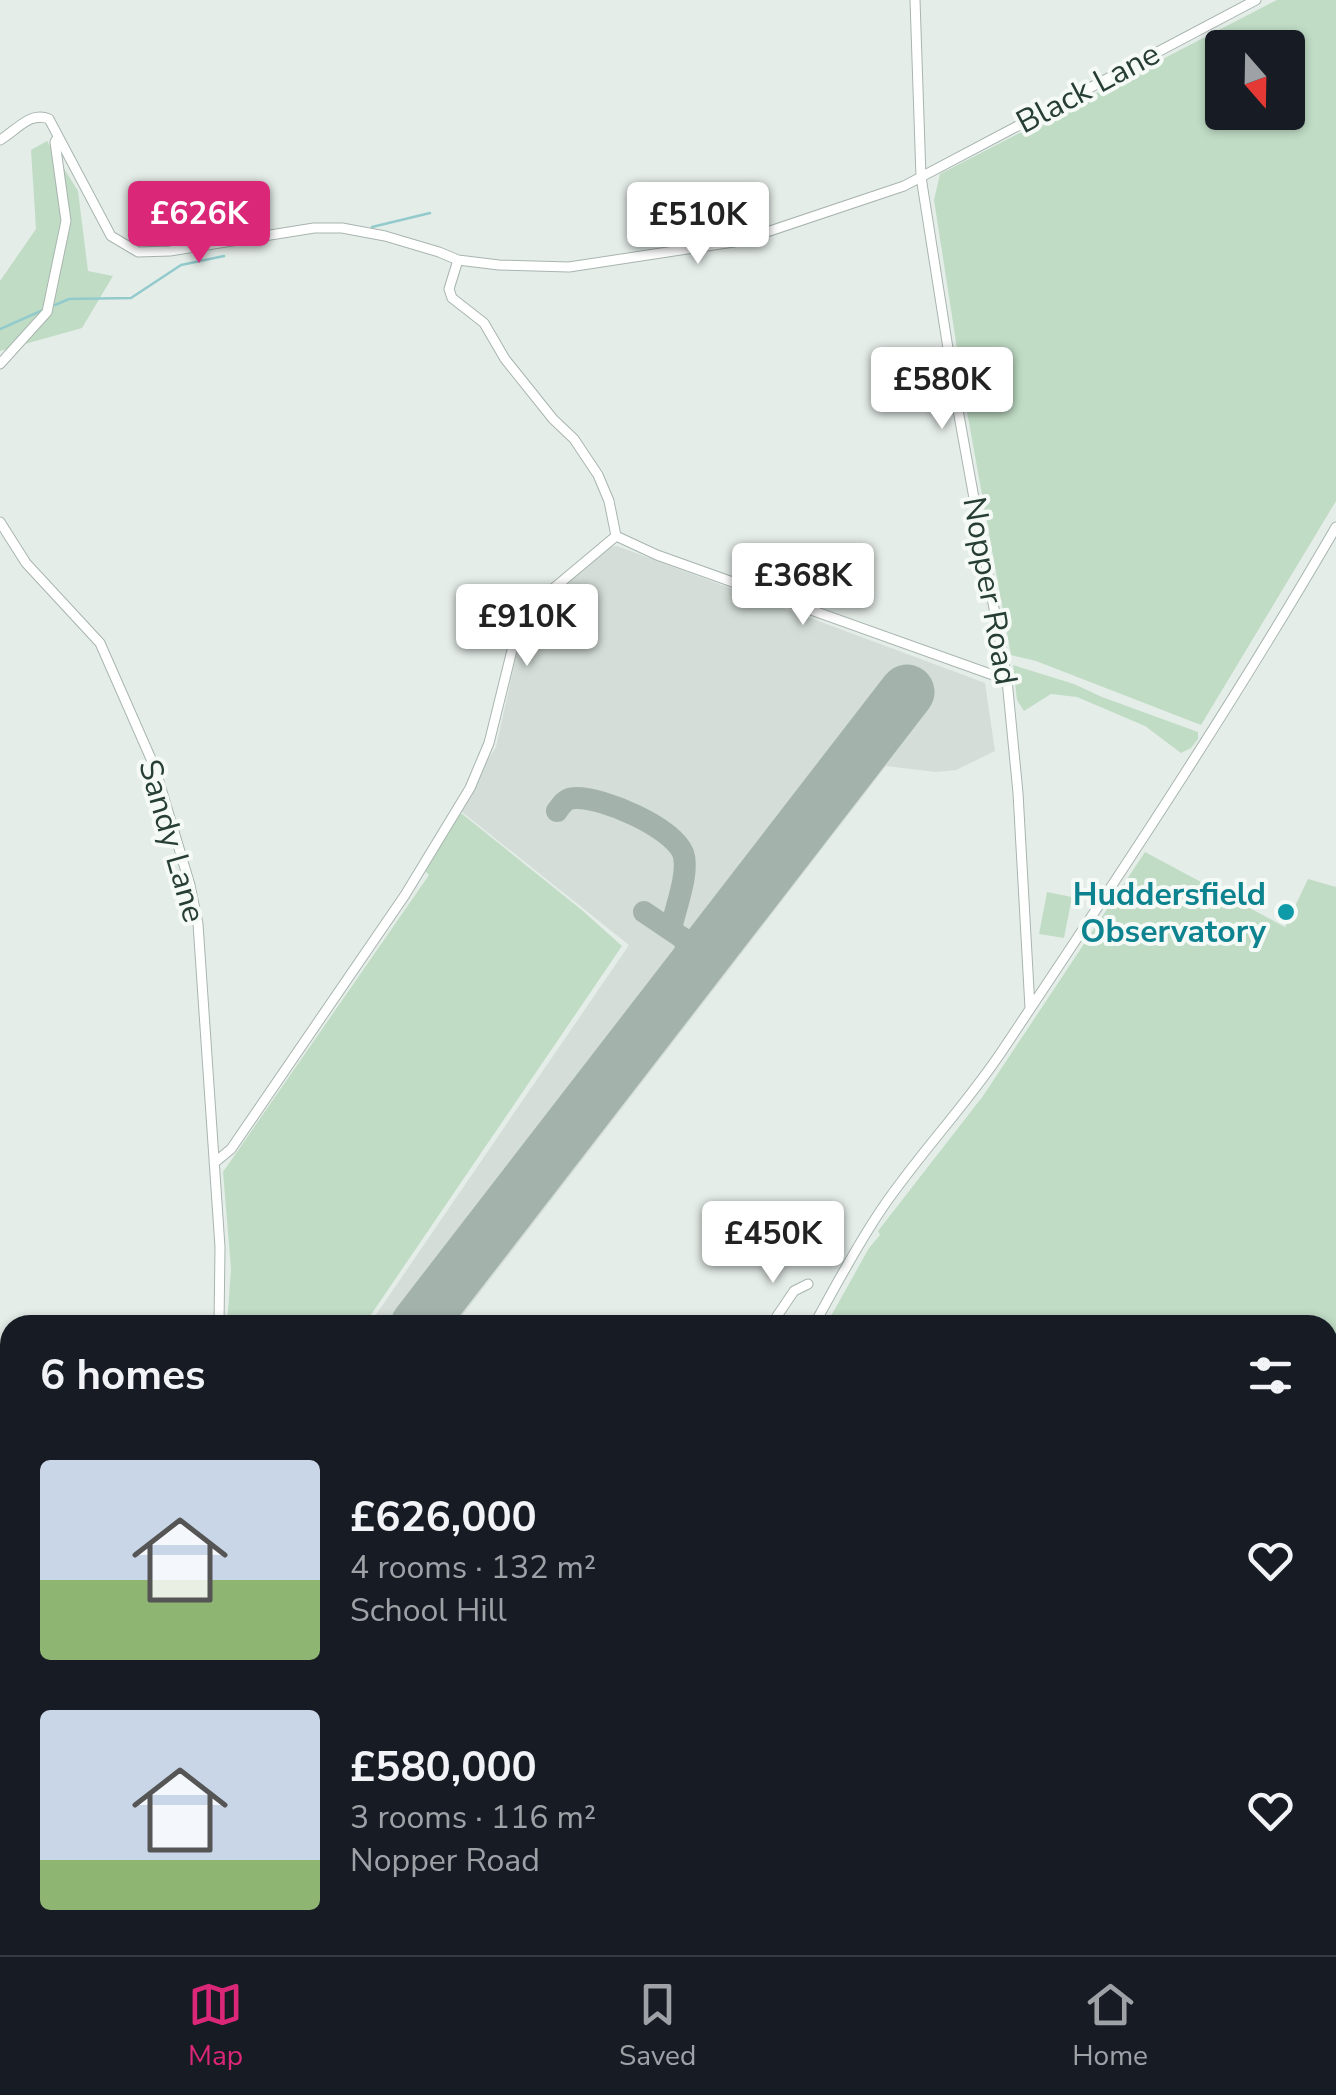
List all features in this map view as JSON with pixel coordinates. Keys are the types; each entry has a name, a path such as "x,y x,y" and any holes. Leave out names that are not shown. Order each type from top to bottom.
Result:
{"street":[{"name":"Nopper Road","path":"916,0 921,177 1007,680 1030,1008"},
{"name":"Black Lane","path":"58,137 111,236 138,252 170,251 314,228 342,228 402,240 458,260 499,266 569,266 740,241 904,186 1256,0"},
{"path":"0,140 34,116 49,119 58,137 66,221 47,312 0,364"},
{"path":"458,260 449,289 452,298 484,323 505,358 553,419 574,439 609,501 616,536"},
{"name":"Sandy Lane","path":"0,522 26,563 100,644 155,768 190,885 198,924 220,1247 219,1315"},
{"path":"819,1315 885,1204 979,1084 1195,757 1336,527"},
{"path":"616,536 657,555 1007,680"},
{"path":"214,1163 231,1149 405,895 470,788 489,743 514,638 554,588 616,536"},
{"path":"778,1315 794,1292 808,1284"}],"shaded area":[{"path":"617,546 985,683 995,751 956,770 936,772 886,766 463,1315 376,1315 629,945 457,808 496,747 520,639 557,591 606,547"}],"green space":[{"path":"1277,0 1336,0 1336,501 1201,725 1036,661 1011,655 934,200 940,174 1205,37 1205,130 1305,130 1305,30 1219,30"},
{"path":"47,141 78,191 88,271 113,276 82,328 0,351 0,281 36,229 31,150"},
{"path":"1013,665 1198,732 1198,739 1181,753 1145,726 1077,697 1051,694 1024,711 1017,700"},
{"path":"461,813 622,946 371,1315 228,1315 231,1269 223,1172 429,875 425,871"},
{"path":"1145,852 1285,927 1308,879 1336,887 1336,1315 832,1315 880,1235 878,1231 983,1096"},
{"path":"1047,892 1072,897 1064,938 1039,934"}],"waterway":[{"path":"372,227 430,213"},
{"path":"55,305 69,299 131,298 181,265 224,256"},
{"path":"0,329 43,310"}],"taxiway":[{"path":"557,811 572,798 602,803 635,815 676,843 683,853 685,870 671,929"},
{"path":"644,912 684,939 687,950 679,985"}],"runway":[{"path":"426,1315 907,692"}],"place":[{"name":"Huddersfield Observatory","path":"1286,912"}]}
